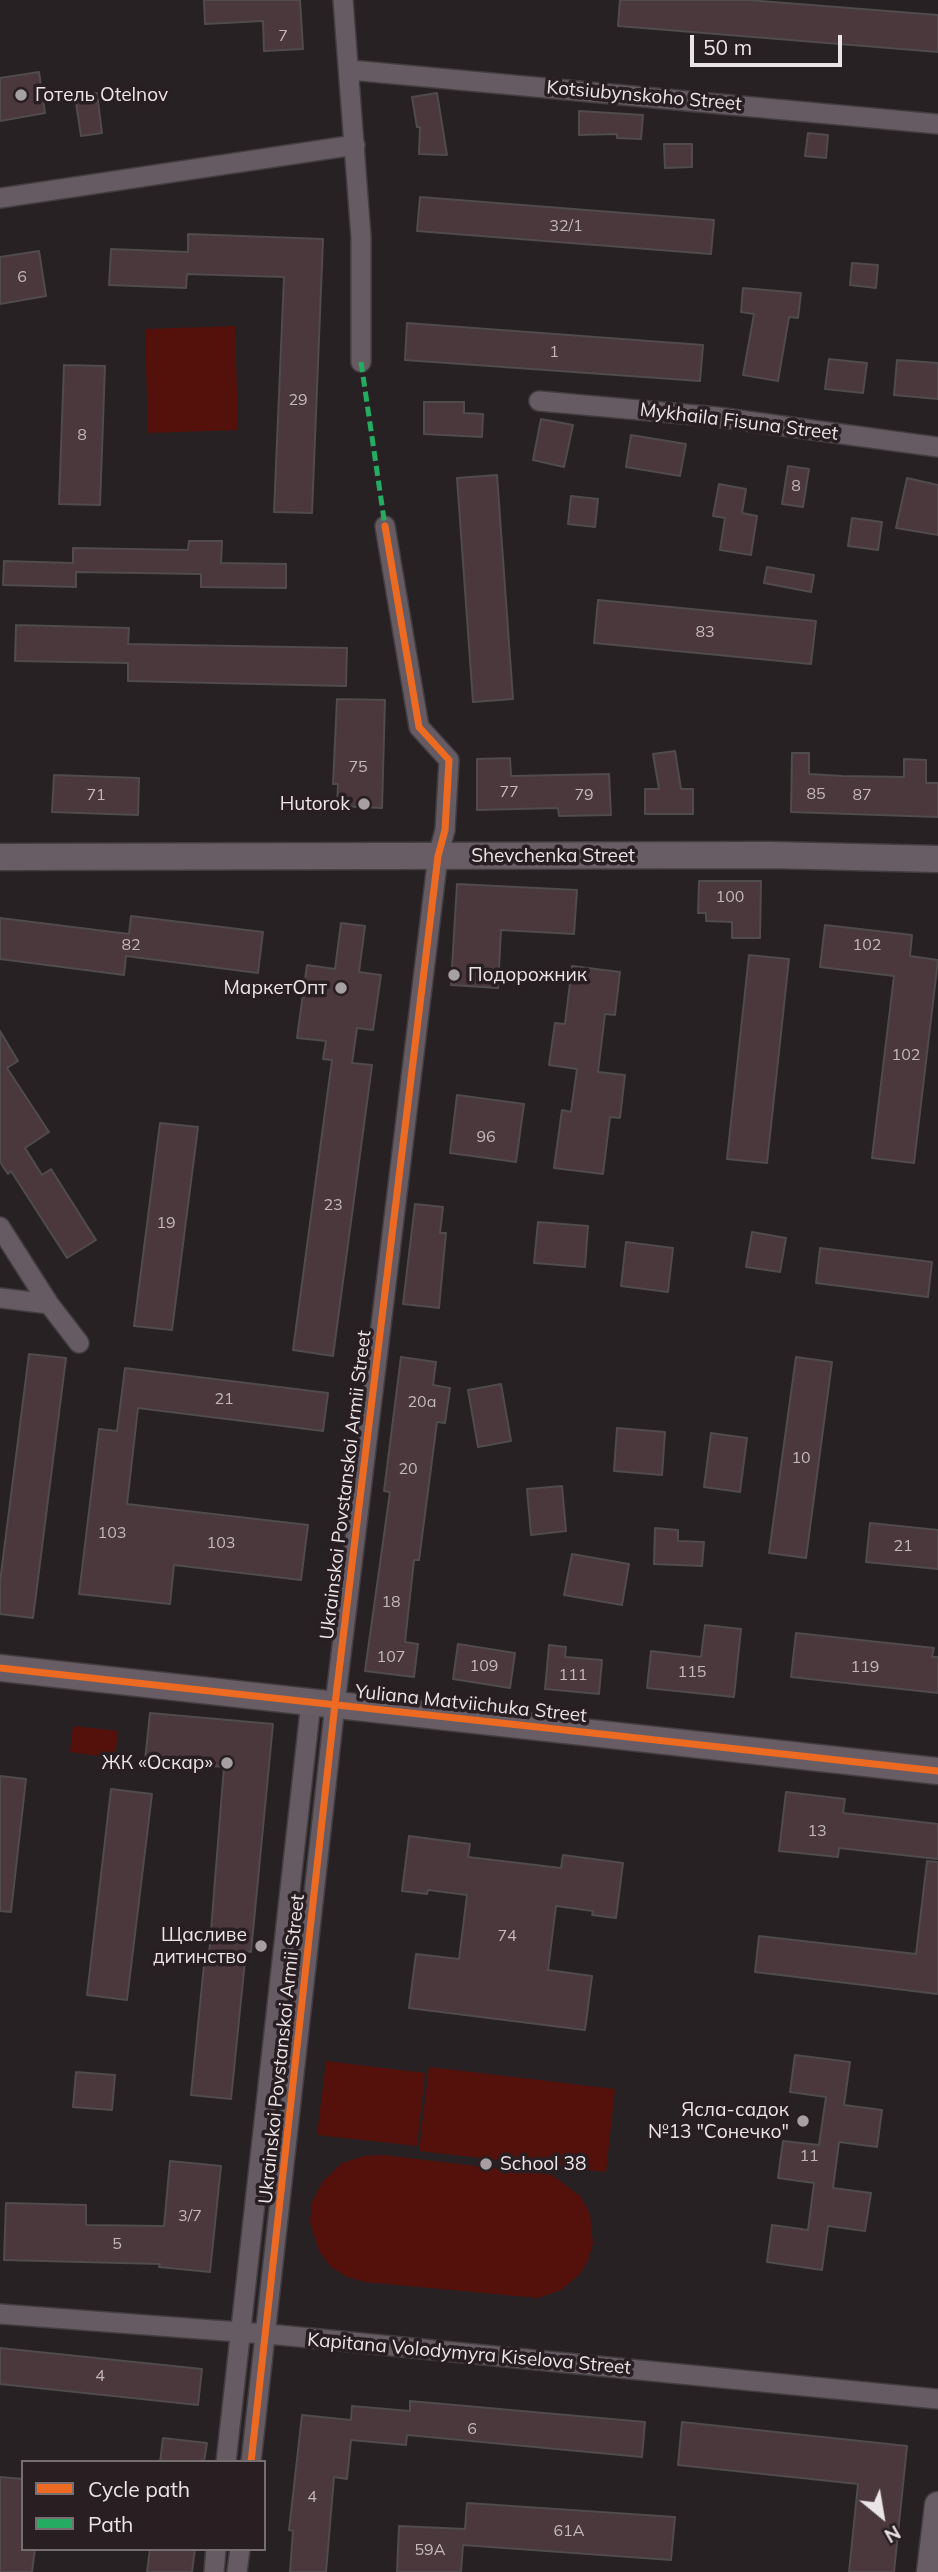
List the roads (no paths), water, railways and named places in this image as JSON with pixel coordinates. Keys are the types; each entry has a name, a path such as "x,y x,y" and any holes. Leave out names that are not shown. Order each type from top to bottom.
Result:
{"street":[{"path":"343,0 361,237 361,362"},
{"name":"Kotsiubynskoho Street","path":"350,70 938,124"},
{"path":"0,198 355,145"},
{"name":"Mykhaila Fisuna Street","path":"539,401 717,418 938,447"},
{"name":"Ukrainskoi Povstanskoi Armii Street","path":"226,2460 240,2333 323,1703 438,856 445,830 449,760 419,727 385,526"},
{"name":"Shevchenka Street","path":"0,857 770,855 938,859"},
{"path":"0,1227 79,1343"},
{"path":"0,1298 50,1304"},
{"name":"Yuliana Matviichuka Street","path":"0,1668 938,1771"},
{"name":"Ukrainskoi Povstanskoi Armii Street","path":"251,2460 268,2334 323,1703"},
{"name":"Kapitana Volodymyra Kiselova Street","path":"0,2314 268,2334 938,2399"},
{"path":"930,2572 938,2505"},
{"path":"214,2572 216,2551"},
{"path":"237,2572 240,2551"}],"place":[{"name":"Готель Otelnov","path":"21,95"},
{"name":"Hutorok","path":"364,804"},
{"name":"Подорожник","path":"454,975"},
{"name":"МаркетОпт","path":"341,988"},
{"name":"ЖК «Оскар»","path":"227,1763"},
{"name":"Щасливе дитинство","path":"261,1946"},
{"name":"Ясла-садок №13 \"Сонечко\"","path":"803,2121"},
{"name":"School 38","path":"486,2164"}]}
